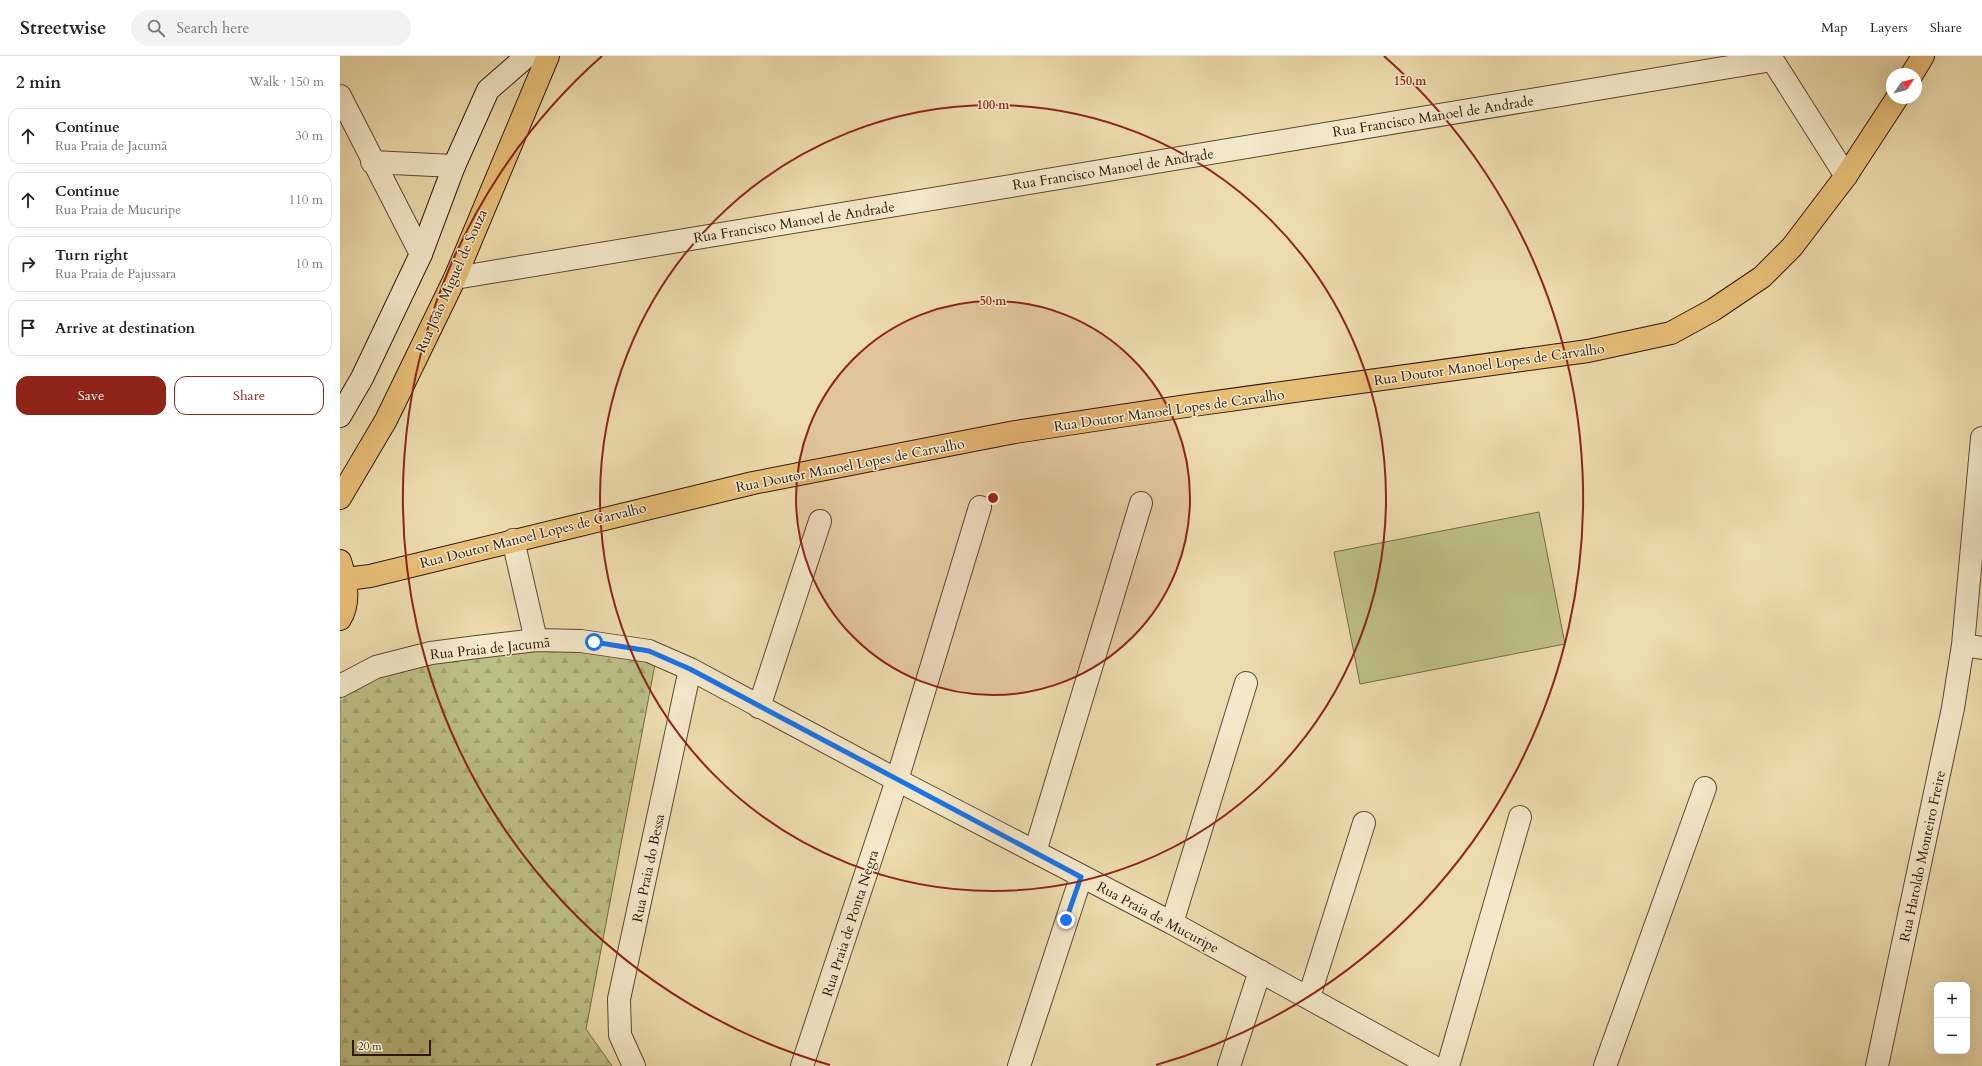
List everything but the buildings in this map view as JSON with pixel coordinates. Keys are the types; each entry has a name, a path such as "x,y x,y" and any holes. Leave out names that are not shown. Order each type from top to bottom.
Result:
{"main road":[{"name":"Rua João Miguel de Souza","path":"340,498 386,420 455,278 548,56"},
{"path":"1916,68 1923,56"},
{"name":"Rua Doutor Manoel Lopes de Carvalho","path":"343,570 370,576 513,540 753,483 1015,432 1194,405 1588,350 1671,333 1713,310 1762,277 1792,247 1846,176 1893,104"},
{"path":"340,619 346,602 343,570"}],"street":[{"path":"340,416 362,378 421,254 454,166 488,90 527,56"},
{"path":"1771,58 1846,176"},
{"name":"Rua Francisco Manoel de Andrade","path":"455,278 1771,58"},
{"path":"340,96 372,162 421,254"},
{"path":"372,162 454,166"},
{"name":"Rua Haroldo Monteiro Freire","path":"1877,1066 1941,768 1972,647 1982,438"},
{"path":"1035,852 1141,503"},
{"name":"Rua Praia de Ponta Negra","path":"802,1066 897,780 980,507"},
{"path":"759,707 820,521"},
{"path":"513,540 536,640"},
{"name":"Rua Praia de Jacumã","path":"340,686 345,682 376,667 431,653 536,640 581,641 618,645 649,651 690,669"},
{"name":"Rua Praia de Mucuripe","path":"690,669 1081,877 1172,923 1432,1066"},
{"name":"Rua Praia do Bessa","path":"634,1066 620,1035 619,999 690,669"},
{"path":"1172,923 1246,683"},
{"path":"1604,1066 1705,788"},
{"path":"1448,1066 1520,816"},
{"path":"1309,997 1364,823"},
{"path":"1019,1066 1081,877"},
{"path":"1229,1066 1260,971"}],"green space":[{"path":"1539,512 1565,644 1360,684 1334,552"},
{"path":"515,634 656,659 586,1029 612,1066 340,1066 340,675 369,658 426,650"}],"route":[{"path":"594,642 649,651 690,669 1081,877 1066,920"}]}
